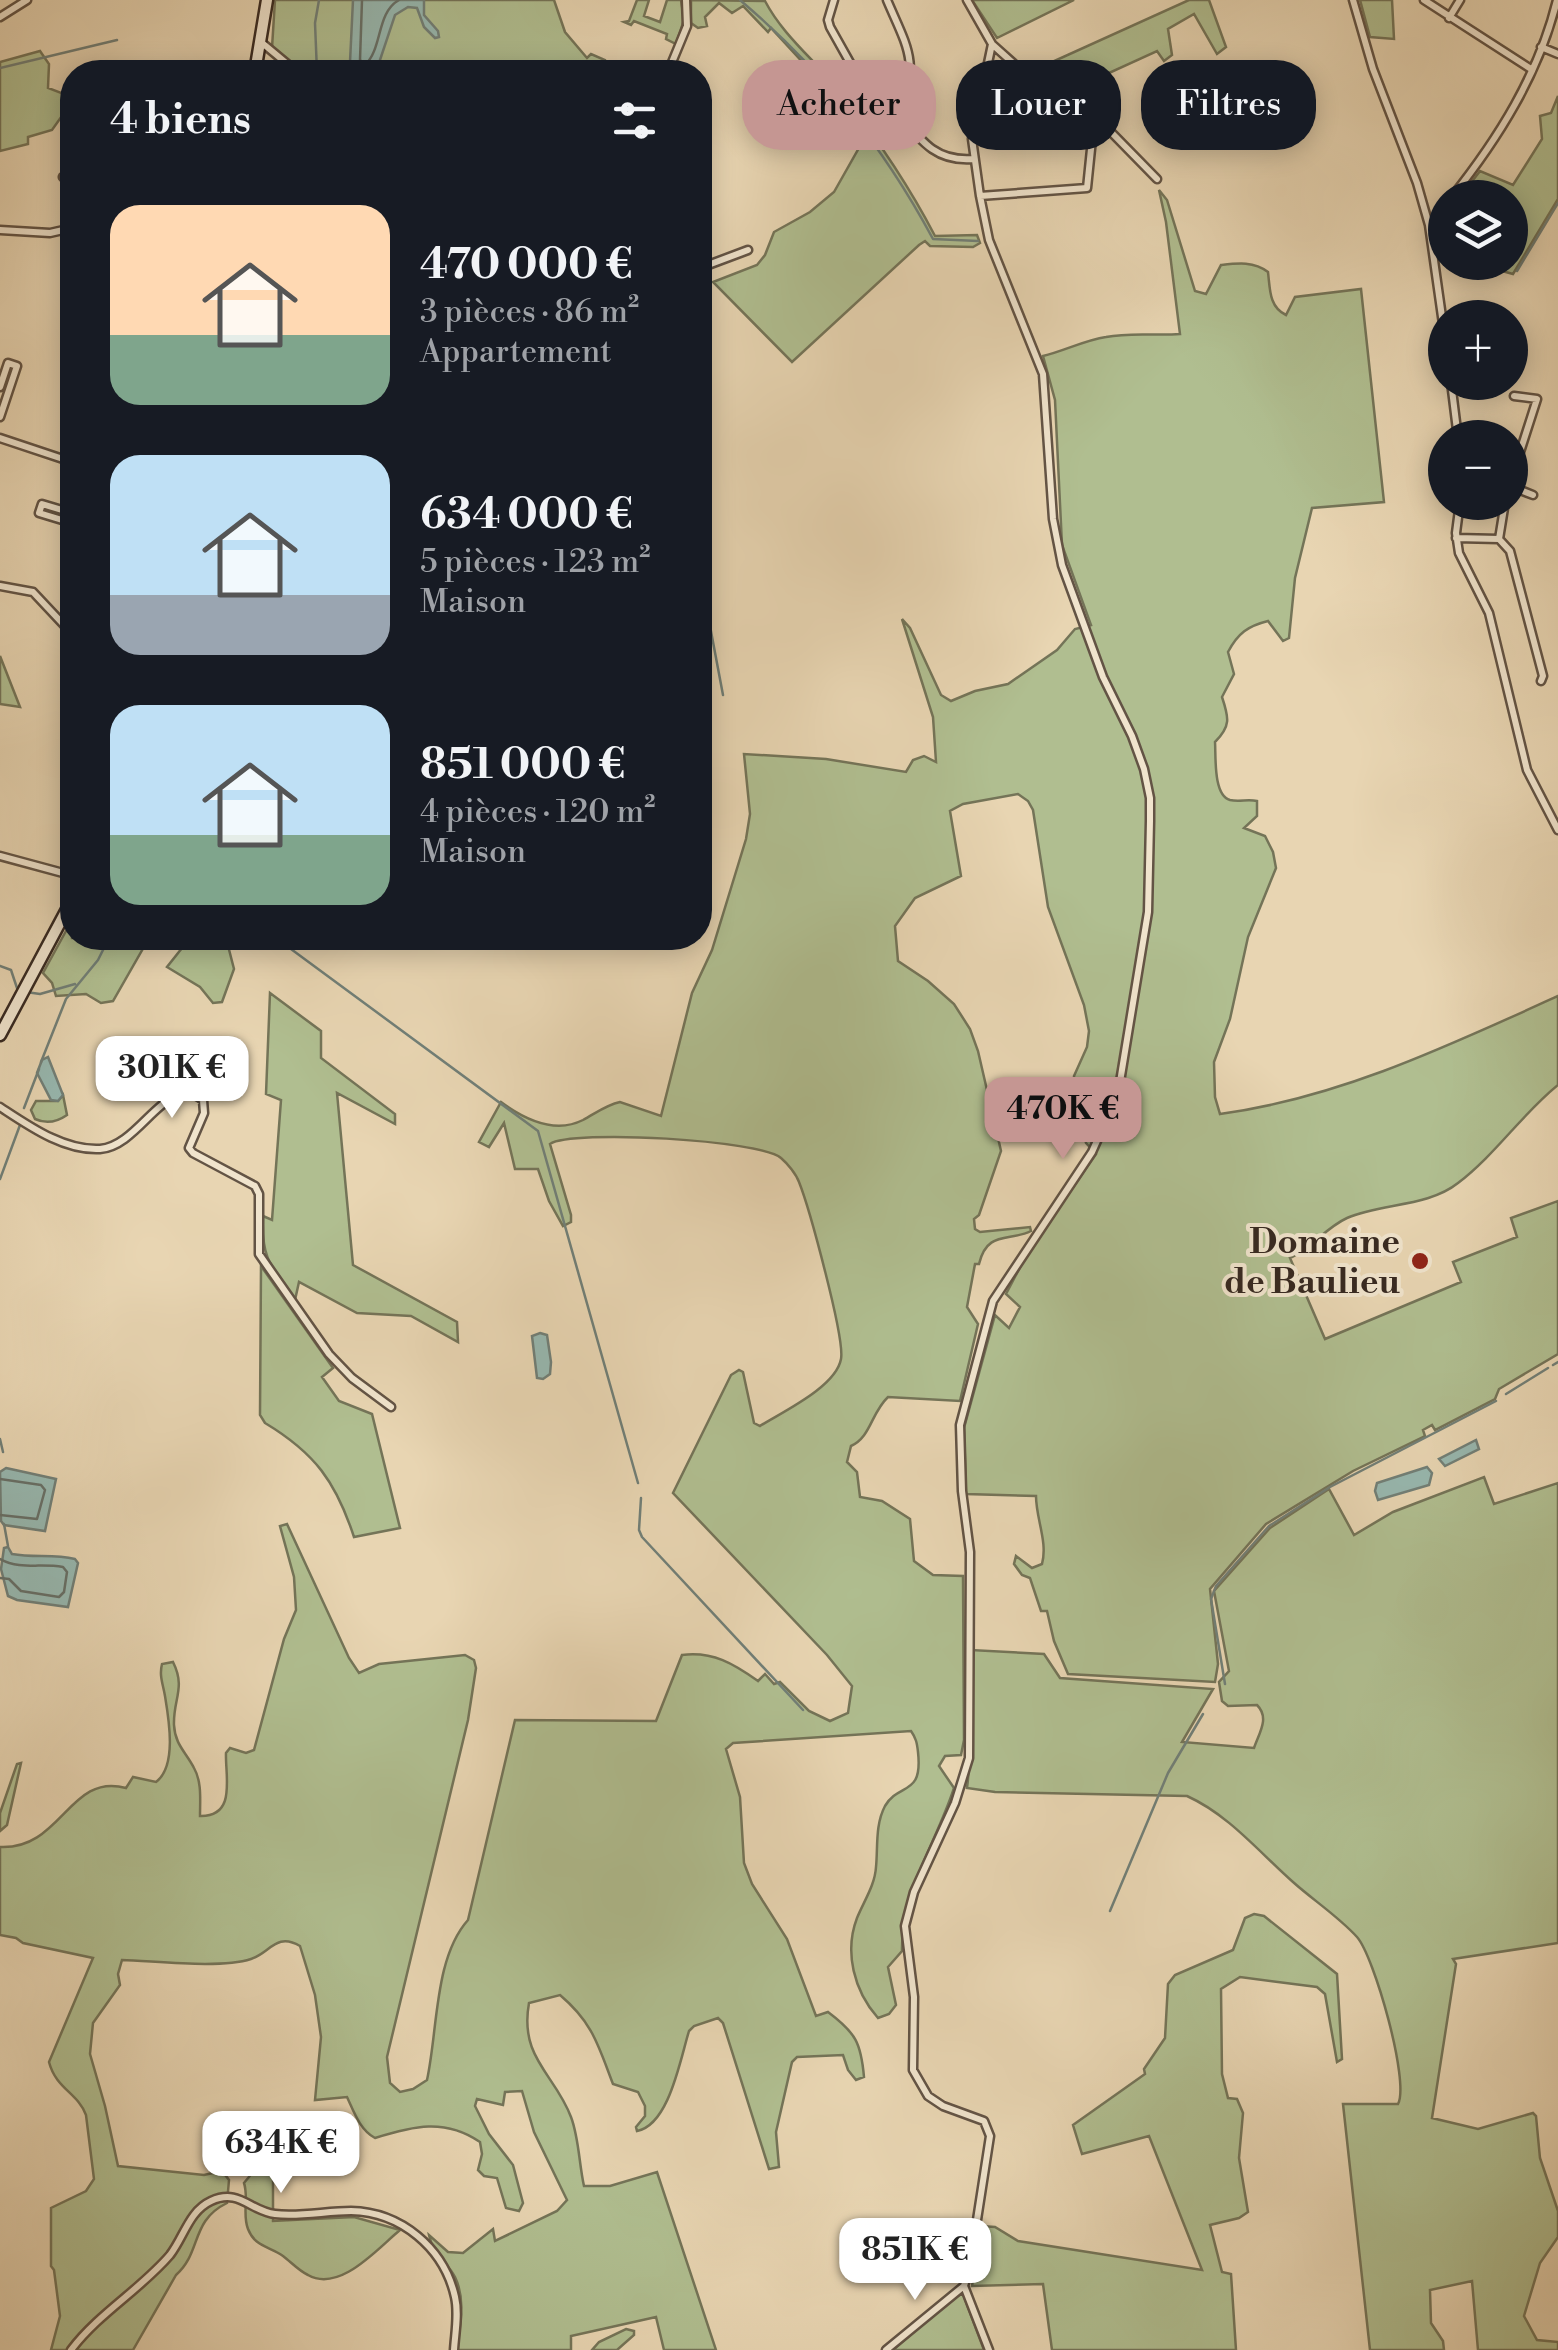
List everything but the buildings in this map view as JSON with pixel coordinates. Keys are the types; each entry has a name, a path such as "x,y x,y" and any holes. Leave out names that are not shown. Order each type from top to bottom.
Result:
{"main road":[{"path":"258,60 268,0"},
{"path":"0,1035 60,922"}],"street":[{"path":"0,17 27,0"},
{"path":"673,60 687,26 686,0"},
{"path":"834,0 828,20 848,60"},
{"path":"887,0 908,60"},
{"path":"967,0 992,44 1010,60"},
{"path":"1353,0 1373,69 1417,182 1428,221"},
{"path":"1424,0 1531,69"},
{"path":"1450,18 1460,0"},
{"path":"1465,180 1496,140 1541,47 1557,0"},
{"path":"261,42 283,60"},
{"path":"886,2350 964,2286 990,2136 984,2122 943,2106 918,2084 913,2070 914,1997 905,1926 914,1892 963,1784 969,1758 970,1552 962,1491 960,1426 994,1301 1092,1152 1118,1094 1148,912 1150,798 1144,768 1102,677 1062,565 1054,519 1043,374 989,240 973,158 974,118 992,44"},
{"path":"1541,47 1558,54"},
{"path":"1121,142 1157,180"},
{"path":"934,150 956,160 973,158"},
{"path":"980,196 1088,188 1091,150"},
{"path":"0,230 60,231"},
{"path":"712,264 748,250"},
{"path":"0,387 8,363 18,366 0,417"},
{"path":"1528,397 1537,398 1528,427"},
{"path":"0,438 60,458"},
{"path":"1528,493 1533,495"},
{"path":"60,509 42,504 39,513 60,519"},
{"path":"1458,520 1456,538 1460,553 1489,612 1527,770 1558,830"},
{"path":"1499,539 1502,520"},
{"path":"1456,538 1499,539 1510,551 1543,676 1541,681"},
{"path":"0,586 33,592 60,621"},
{"path":"0,856 60,872"},
{"path":"0,1108 66,1144 100,1149 124,1142 172,1096 190,1092 198,1096 203,1100 204,1114 189,1148 254,1186 259,1194 259,1254 330,1354 352,1378 391,1407"},
{"path":"71,2350 88,2329 172,2252 200,2208 232,2196 268,2213 353,2211 405,2226 424,2240 450,2282 457,2310 454,2350"},
{"path":"964,2286 989,2350"}],"green space":[{"path":"275,0 554,0 565,32 587,58 591,54 605,60 287,60 272,48"},
{"path":"637,0 649,0 644,16 660,22 667,0 681,0 684,20 676,44 666,39 667,34 634,21 631,25 624,22 629,21"},
{"path":"691,0 765,1 812,60 800,60 771,28 768,32 743,6 732,13 719,3 705,17 707,26 698,28 691,23"},
{"path":"972,0 1074,0 997,38"},
{"path":"1189,0 1209,0 1226,47 1217,54 1194,14 1168,29 1172,55 1165,60 1157,51 1121,67 1121,60 1056,60"},
{"path":"1360,0 1392,0 1394,39 1370,37"},
{"path":"40,51 49,64 48,88 60,92 60,119 52,130 28,137 28,144 0,151 0,62"},
{"path":"1558,96 1558,199 1528,249 1528,180 1516,180 1542,139 1540,116 1551,113"},
{"path":"858,150 882,150 935,236 977,235 980,243 973,247 930,246 925,241 792,362 713,282 757,265 774,232 810,212 834,192"},
{"path":"1480,171 1501,180 1473,180"},
{"path":"1159,190 1167,200 1195,291 1206,294 1221,265 1240,263 1268,272 1273,302 1286,315 1295,297 1361,289 1384,502 1312,508 1295,578 1289,638 1283,641 1268,621 1244,631 1228,652 1234,674 1222,697 1226,726 1215,742 1218,783 1230,800 1257,801 1257,816 1244,828 1265,836 1276,868 1248,937 1230,1019 1214,1062 1215,1097 1220,1114 1351,1083 1435,1051 1558,996 1558,1085 1484,1160 1446,1191 1347,1218 1290,1258 1325,1339 1461,1282 1453,1262 1517,1237 1511,1218 1558,1201 1558,1354 1499,1389 1495,1399 1435,1430 1432,1425 1423,1430 1425,1436 1353,1471 1266,1524 1210,1589 1218,1664 1215,1682 1068,1674 1047,1611 1041,1611 1030,1578 1022,1575 1014,1564 1016,1556 1032,1568 1042,1564 1044,1547 1036,1496 966,1494 964,1428 995,1315 1009,1328 1020,1307 1006,1294 1027,1254 1096,1154 1086,1143 1074,1092 1074,1076 1087,1047 1089,1031 1084,1005 1048,907 1033,810 1028,801 1018,794 963,804 950,811 961,876 915,898 895,926 898,961 954,1004 978,1051 1001,1151 979,1215 974,1219 975,1229 980,1232 1030,1227 1031,1231 993,1242 979,1264 975,1264 967,1307 978,1324 960,1401 888,1397 863,1437 851,1446 847,1462 857,1472 860,1497 882,1501 910,1519 914,1561 933,1575 963,1576 964,1740 961,1755 945,1756 939,1766 954,1788 913,1888 902,1951 888,1967 896,2005 889,2014 878,2018 857,1983 851,1944 875,1874 882,1813 891,1799 917,1776 918,1749 911,1731 733,1743 726,1749 740,1797 744,1863 752,1884 787,1939 816,2016 828,2012 845,2026 859,2047 863,2065 864,2077 856,2080 843,2055 797,2057 792,2062 776,2132 779,2167 769,2169 723,2023 718,2018 689,2031 665,2104 648,2126 637,2131 645,2116 645,2106 638,2092 613,2084 593,2035 580,2015 560,1995 529,2003 529,2038 571,2117 584,2186 610,2186 657,2172 716,2350 664,2350 656,2317 571,2336 571,2350 457,2350 461,2313 458,2286 429,2235 448,2252 463,2253 493,2229 495,2241 557,2211 567,2200 534,2132 522,2091 505,2092 503,2105 477,2099 475,2106 489,2134 513,2165 523,2203 519,2211 506,2208 497,2178 484,2176 478,2170 480,2142 467,2134 429,2126 375,2138 361,2125 347,2097 315,2100 321,2037 315,1995 300,1946 285,1941 238,1962 122,1960 120,1985 93,2023 90,2054 118,2166 204,2175 222,2171 229,2180 227,2203 215,2210 201,2228 190,2257 133,2350 51,2350 60,2316 51,2266 51,2208 86,2191 94,2179 86,2115 57,2079 49,2062 93,1958 0,1935 0,1847 21,1845 38,1837 91,1791 107,1786 126,1788 133,1777 156,1782 163,1775 170,1742 161,1668 162,1664 173,1662 179,1687 175,1732 198,1779 200,1816 220,1810 226,1794 226,1753 230,1748 246,1753 254,1750 284,1639 296,1610 294,1577 280,1526 287,1524 359,1673 379,1664 465,1655 474,1660 476,1668 468,1720 387,2057 390,2083 400,2092 427,2080 443,1974 457,1936 468,1920 515,1720 656,1721 682,1655 693,1654 723,1660 758,1681 765,1674 774,1684 780,1682 809,1711 830,1721 848,1713 852,1686 673,1493 731,1375 743,1372 754,1423 760,1426 819,1389 841,1359 838,1326 825,1272 794,1172 781,1158 740,1146 627,1137 565,1140 550,1144 571,1215 571,1222 563,1226 538,1169 515,1169 504,1123 489,1147 479,1142 501,1102 530,1119 551,1125 572,1124 620,1102 661,1116 692,993 712,950 746,839 750,814 744,754 826,759 906,772 913,760 924,756 936,762 933,717 902,619 910,628 941,695 951,701 1008,684 1057,650 1075,629 1091,625 1062,545 1055,400 1043,356 1106,337 1180,334"},
{"path":"0,656 20,707 0,704"},
{"path":"60,942 60,950 142,950 113,1001 101,1003 86,994 56,996 43,973"},
{"path":"180,950 229,950 234,969 222,1002 213,1003 200,987 167,967"},
{"path":"270,993 321,1031 321,1058 395,1114 395,1124 337,1093 353,1265 457,1322 458,1342 411,1316 357,1313 299,1282 295,1300 269,1261 263,1216 272,1220 281,1100 266,1094"},
{"path":"63,1095 67,1115 51,1122 35,1119 31,1110 36,1101 58,1101"},
{"path":"261,1266 333,1368 322,1377 339,1401 372,1414 400,1528 354,1537 340,1500 322,1471 260,1415"},
{"path":"1484,1477 1494,1504 1558,1483 1558,1943 1453,1959 1456,1964 1432,2118 1478,2129 1533,2113 1536,2116 1540,2158 1558,2211 1558,2237 1540,2263 1524,2316 1537,2340 1558,2342 1558,2350 1478,2350 1472,2281 1430,2290 1431,2323 1443,2341 1444,2350 1370,2350 1343,2104 1398,2104 1400,2091 1388,2019 1364,1949 1350,1930 1230,1824 1187,1796 967,1788 971,1650 1044,1654 1060,1678 1213,1689 1182,1742 1254,1748 1262,1726 1261,1710 1257,1705 1228,1706 1222,1701 1219,1682 1229,1671 1214,1591 1270,1528 1329,1489 1354,1535 1393,1512"},
{"path":"21,1763 7,1825 0,1831 0,1813 17,1764"},
{"path":"1254,1914 1264,1916 1337,1974 1342,2059 1337,2062 1325,1994 1317,1987 1240,1977 1221,1989 1222,2074 1228,2098 1237,2099 1243,2113 1239,2158 1248,2212 1210,2225 1222,2272 1231,2274 1236,2350 1052,2350 1043,2284 972,2286 981,2226 995,2227 1018,2241 1202,2270 1149,2136 1082,2154 1073,2125 1145,2074 1144,2069 1165,2038 1168,1984 1175,1975 1233,1950 1245,1918"},
{"path":"273,2168 273,2221 354,2217 400,2230 345,2273 320,2279 308,2275 258,2243 248,2229 244,2183 253,2172"},
{"path":"963,2294 984,2350 893,2350 955,2296"},
{"path":"626,2329 634,2331 634,2335 617,2350 592,2350 599,2342"}],"water":[{"path":"353,0 424,0 424,15 439,37 435,38 424,27 417,8 408,7 395,15 380,60 350,60"},
{"path":"48,1057 63,1095 58,1101 51,1100 37,1073 42,1060"},
{"path":"547,1335 551,1362 550,1374 543,1379 537,1378 532,1336"},
{"path":"1476,1440 1479,1449 1445,1466 1439,1459"},
{"path":"1427,1467 1432,1473 1429,1485 1378,1500 1377,1483"},
{"path":"6,1468 56,1479 45,1531 4,1525 1,1521 0,1472"},
{"path":"8,1547 12,1554 75,1559 78,1563 68,1607 8,1596 1,1569 4,1548"}],"waterway":[{"path":"317,60 315,23 319,0"},
{"path":"740,0 797,53 848,110 893,171 933,239 978,241"},
{"path":"0,68 117,40"},
{"path":"1528,253 1558,203"},
{"path":"712,637 723,695"},
{"path":"41,1062 66,999 103,950"},
{"path":"292,950 538,1131 638,1483"},
{"path":"0,966 11,970 17,988"},
{"path":"26,992 40,994 75,984"},
{"path":"24,1108 39,1069"},
{"path":"0,1179 20,1125"},
{"path":"1553,1365 1558,1362"},
{"path":"1506,1394 1548,1368"},
{"path":"1225,1684 1211,1599 1216,1586 1269,1526 1330,1487 1496,1401"},
{"path":"0,1439 3,1452"},
{"path":"641,1498 642,1537 803,1710"},
{"path":"4,1524 8,1546"},
{"path":"1110,1911 1168,1773 1203,1714"}],"place":[{"name":"Domaine de Baulieu","path":"1420,1261"}]}
